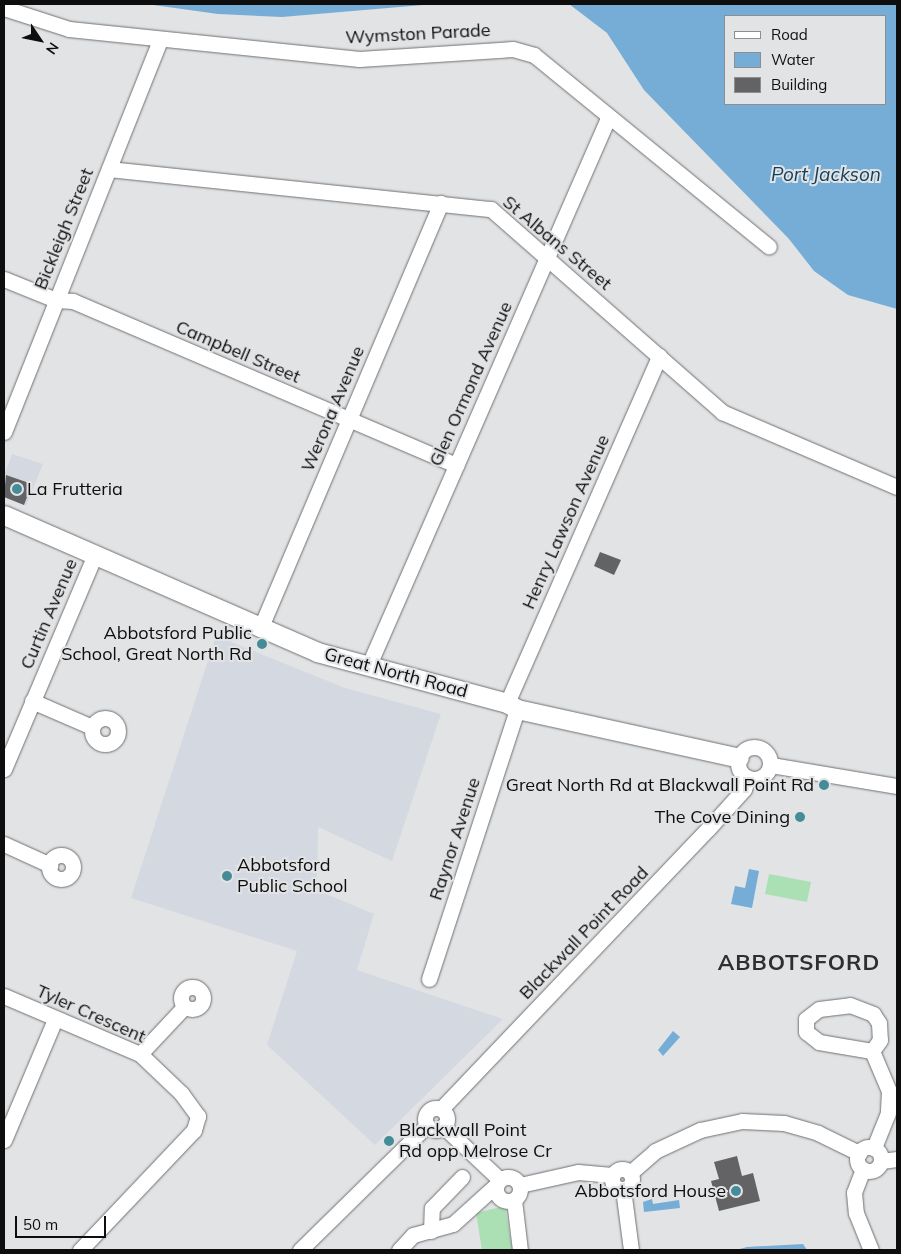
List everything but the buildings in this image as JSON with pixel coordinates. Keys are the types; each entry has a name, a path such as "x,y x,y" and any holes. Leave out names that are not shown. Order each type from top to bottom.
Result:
{"main road":[{"name":"Great North Road","path":"4,515 65,545 260,629 368,667 512,706 739,758"},
{"name":"Great North Road","path":"4,526 65,545"}],"street":[{"name":"Wymston Parade","path":"4,8 69,29 160,40 359,59 513,49 534,55 552,66 609,116 769,247"},
{"name":"Bickleigh Street","path":"4,432 160,40"},
{"name":"Glen Ormond Avenue","path":"368,667 609,116"},
{"name":"St Albans Street","path":"109,169 491,208 722,412 897,487"},
{"name":"Werona Avenue","path":"260,629 441,203"},
{"name":"Campbell Street","path":"4,279 56,300 73,302 456,465"},
{"name":"Henry Lawson Avenue","path":"512,706 659,356"},
{"name":"Curtin Avenue","path":"4,768 94,557"},
{"path":"32,701 92,727"},
{"name":"Raynor Avenue","path":"429,979 512,706"},
{"path":"760,748 768,754 771,764 763,777 748,778 740,769 739,758 746,749 760,748"},
{"path":"771,764 897,786"},
{"name":"Blackwall Point Road","path":"441,1109 708,829 744,789 748,778"},
{"path":"4,844 50,865"},
{"name":"Tyler Crescent","path":"4,996 140,1054 189,1102 198,1116 194,1130 80,1250"},
{"path":"140,1054 184,1007"},
{"path":"863,1169 874,1169 888,1114 889,1092 872,1050 882,1031 873,1014 862,1008 826,1007 806,1019 806,1032 815,1041 872,1050"},
{"path":"4,1140 55,1019"},
{"path":"300,1250 427,1125 429,1110 441,1109 446,1117 443,1126 435,1130 427,1125"},
{"path":"630,1173 655,1152 700,1130 742,1121 792,1126 818,1133 859,1153"},
{"path":"443,1126 497,1182 502,1200 514,1200"},
{"path":"863,1169 857,1160 859,1153 867,1147 878,1155 897,1159"},
{"path":"520,1185 578,1172 612,1175 622,1168 630,1173"},
{"path":"863,1169 854,1192 856,1213 871,1250"},
{"path":"623,1189 631,1183 630,1173"},
{"path":"612,1175 614,1185 623,1189"},
{"path":"431,1231 432,1208 462,1177"},
{"path":"398,1250 413,1235 453,1224 497,1182 511,1177 520,1185"},
{"path":"520,1185 514,1200 520,1250"},
{"path":"623,1189 631,1250"}],"shaded area":[{"path":"12,454 43,464 26,506 4,497 4,475"},
{"name":"Abbotsford Public School","path":"216,636 345,688 441,714 392,861 318,827 317,890 374,914 357,970 503,1019 375,1145 267,1045 297,951 131,898"}],"green space":[{"path":"769,874 811,882 807,902 765,894"},
{"path":"505,1206 512,1250 482,1250 476,1213"}],"water":[{"path":"146,4 435,4 282,17 218,14"},
{"name":"Port Jackson","path":"569,4 897,4 897,309 848,295 814,271 789,239 644,90 607,33"},
{"path":"749,869 759,871 752,908 731,904 735,886 745,888"},
{"path":"673,1031 680,1037 663,1056 658,1050"},
{"path":"652,1199 653,1204 679,1200 680,1208 644,1212 643,1202"},
{"path":"803,1244 807,1250 736,1250 747,1247"}],"place":[{"name":"La Frutteria","path":"17,489"},
{"name":"Abbotsford Public School, Great North Rd","path":"262,644"},
{"name":"Great North Rd at Blackwall Point Rd","path":"824,785"},
{"name":"The Cove Dining","path":"800,817"},
{"name":"Abbotsford Public School","path":"227,876"},
{"name":"Blackwall Point Rd opp Melrose Cr","path":"389,1141"},
{"name":"Abbotsford House","path":"736,1191"}],"district":[{"name":"ABBOTSFORD","path":"799,963"}]}
